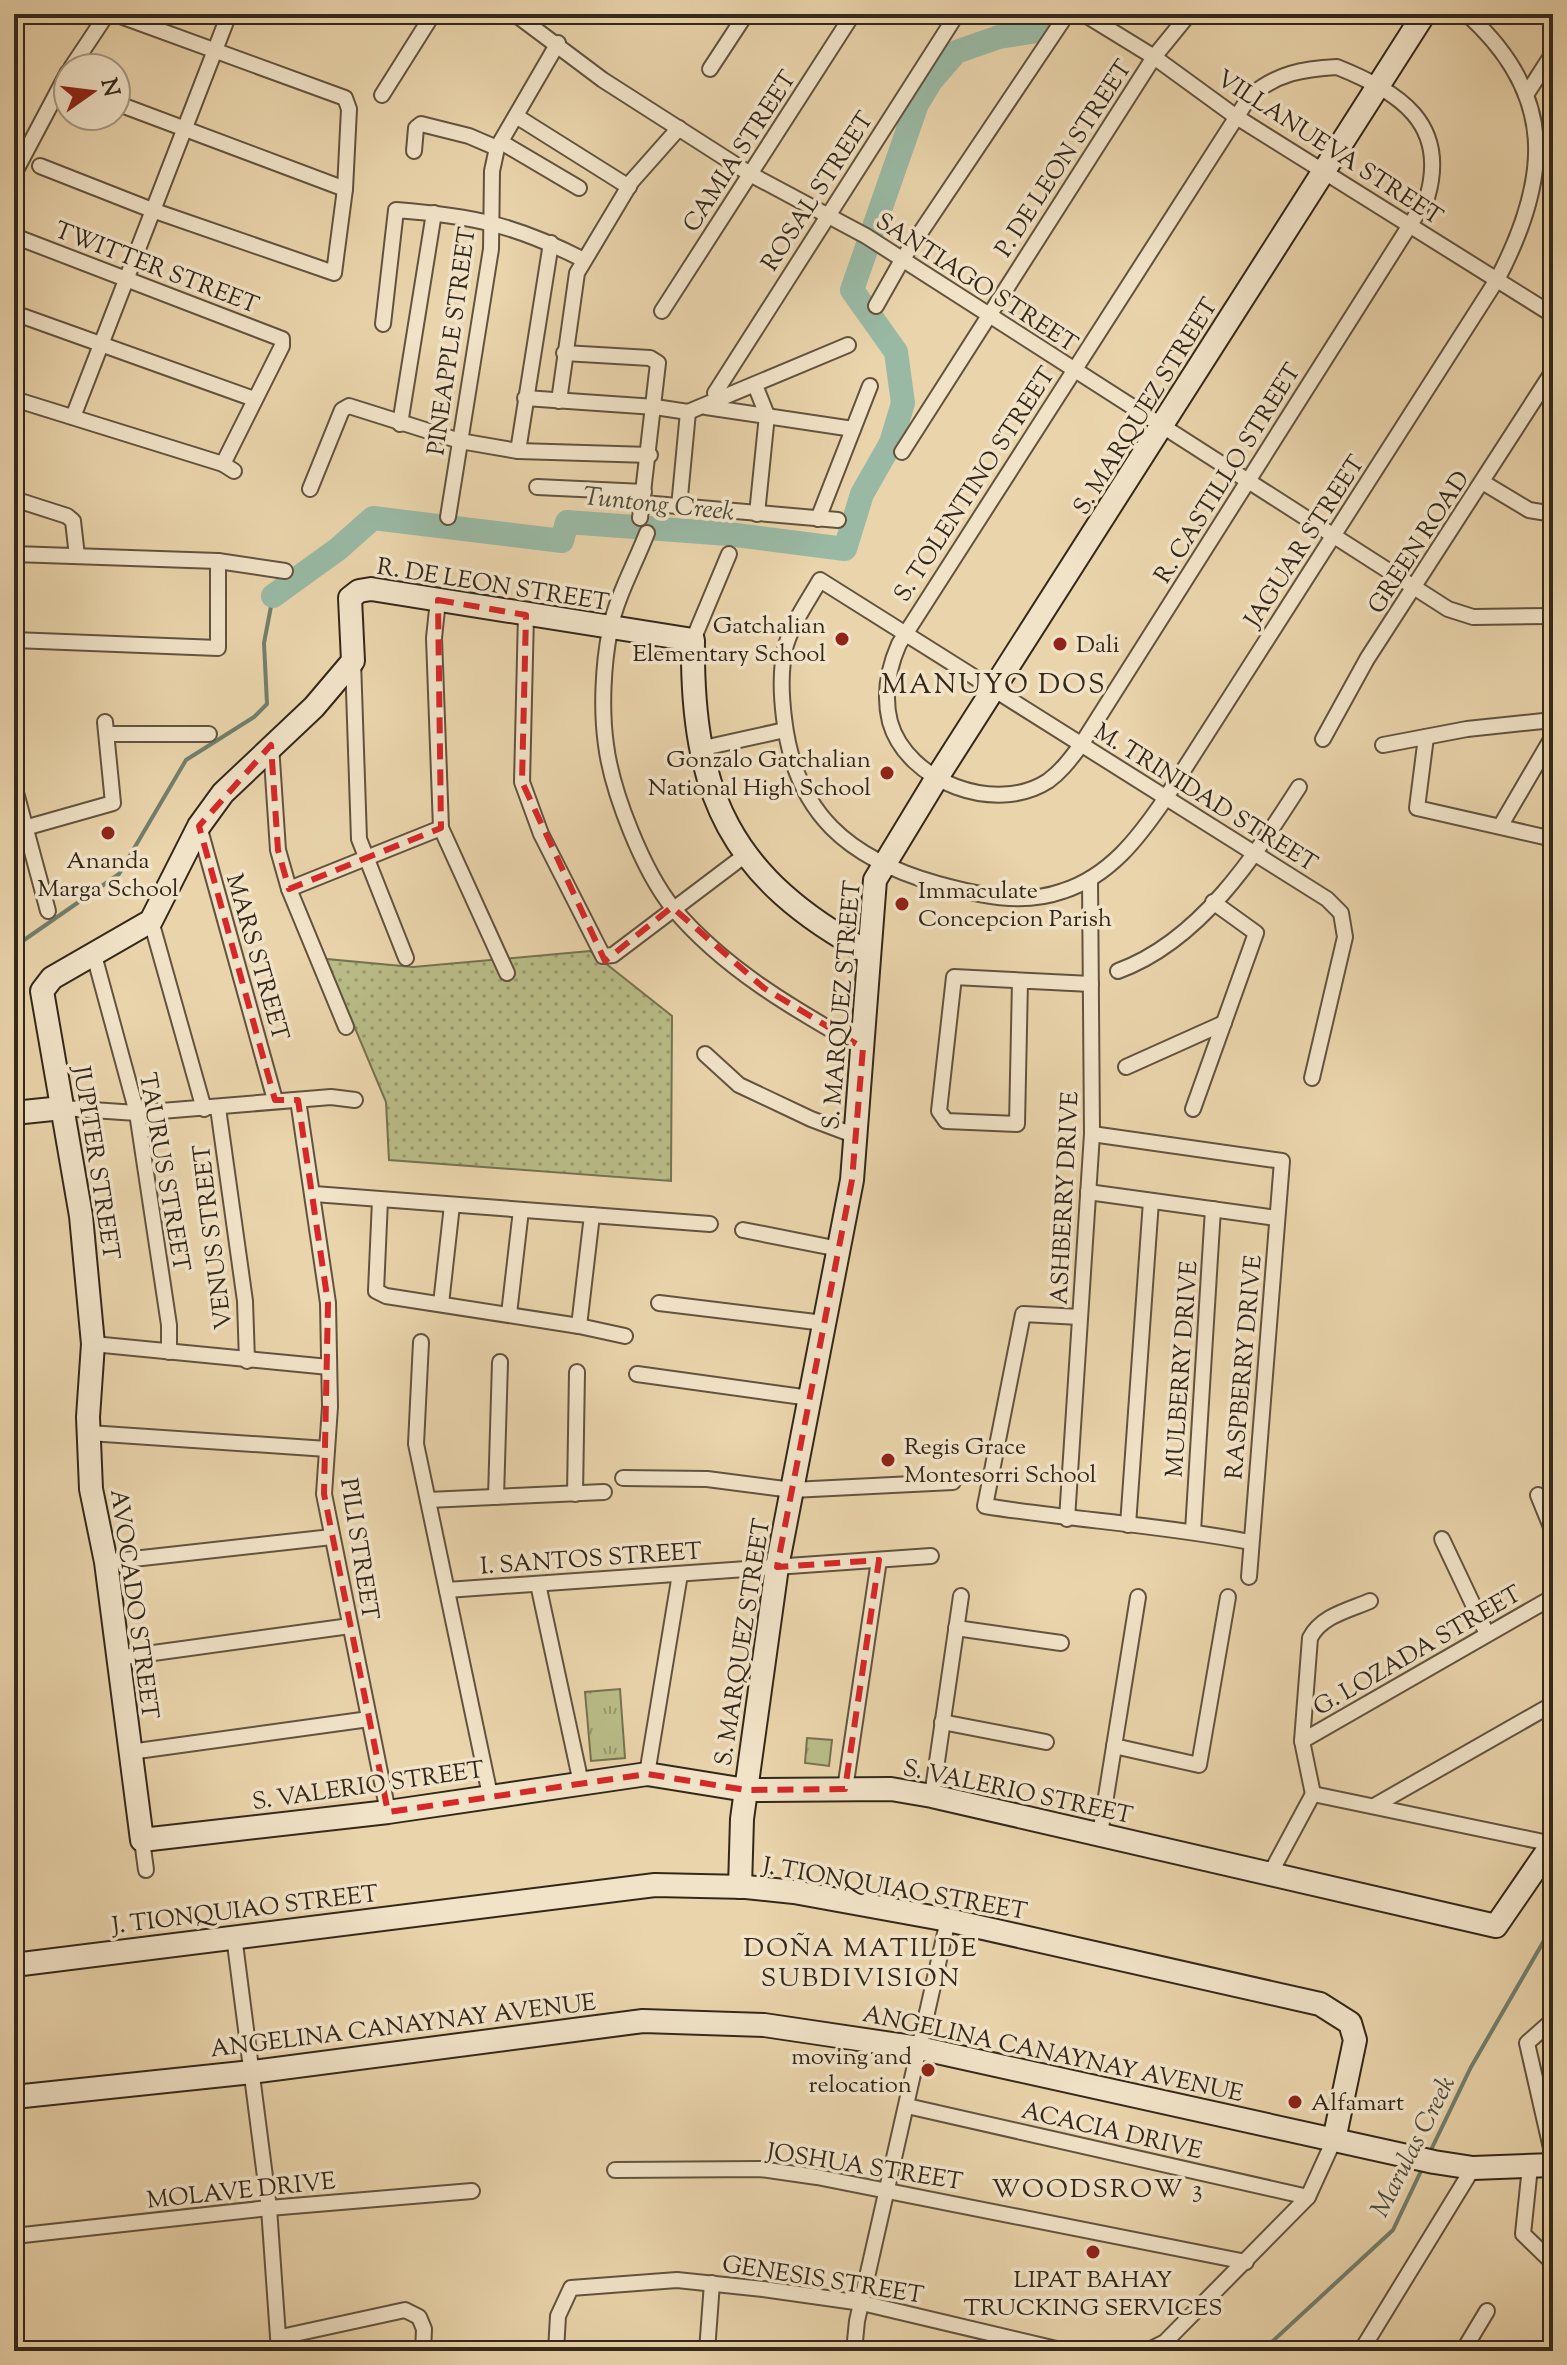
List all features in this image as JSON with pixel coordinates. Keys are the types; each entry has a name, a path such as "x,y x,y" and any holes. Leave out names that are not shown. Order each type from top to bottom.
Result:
{"street":[{"path":"81,52 107,14"},
{"path":"73,417 229,14"},
{"path":"382,95 433,14"},
{"name":"SANTIAGO STREET","path":"515,14 535,19 558,43 603,80 750,174 872,240 1448,609 1473,617 1553,616"},
{"path":"710,69 746,14"},
{"name":"CAMIA STREET","path":"662,311 853,14"},
{"name":"ROSAL STREET","path":"715,393 827,213 957,14"},
{"path":"876,306 902,260 1067,14"},
{"name":"VILLANUEVA STREET","path":"1084,14 1154,57 1235,116 1553,315"},
{"name":"P. DE LEON STREET","path":"902,452 1154,57 1189,14"},
{"name":"S. MARQUEZ STREET","path":"743,1887 746,1790 777,1567 852,1180 875,880 938,776 1424,14"},
{"name":"JAGUAR STREET","path":"820,580 786,644 782,688 785,730 798,776 816,811 846,840 882,866 980,895 1007,899 1064,891 1090,879 1127,849 1165,799 1498,278 1532,202 1537,145 1526,95 1497,46 1467,14"},
{"path":"40,166 152,210 329,274 334,273 345,189 349,119 345,98 123,17"},
{"name":"PINEAPPLE STREET","path":"448,517 491,249 492,171 499,145 558,43"},
{"path":"1526,95 1553,53"},
{"name":"S. TOLENTINO STREET","path":"938,776 909,755 891,724 887,686 890,663 905,633 1235,116 1250,96 1270,79 1300,69 1337,67 1380,85"},
{"name":"R. CASTILLO STREET","path":"938,776 963,790 983,796 1028,790 1062,769 1081,745 1427,198 1433,178 1432,156 1417,117 1380,85"},
{"path":"14,174 52,102"},
{"path":"132,109 345,189"},
{"path":"516,116 629,187"},
{"path":"414,151 416,128 421,124 499,145 531,162 541,162 579,188"},
{"path":"559,401 577,273 629,187 679,128"},
{"path":"383,324 396,210 491,221 551,243 584,260"},
{"path":"400,424 434,213"},
{"name":"TWITTER STREET","path":"14,236 283,341 254,399"},
{"path":"518,451 551,243"},
{"path":"14,313 254,399 229,468 14,399"},
{"path":"695,410 848,345"},
{"path":"564,353 656,360 660,368 642,504"},
{"name":"GREEN ROAD","path":"1323,739 1367,659 1547,392 1553,371"},
{"path":"755,385 767,415 757,514"},
{"path":"818,519 870,386"},
{"path":"525,398 767,415 853,429"},
{"path":"310,489 345,407 354,406 400,424 460,441 518,451 650,455"},
{"path":"679,507 695,410"},
{"path":"1484,483 1529,510 1553,514"},
{"path":"537,487 642,504 838,520"},
{"path":"14,499 67,516 75,528 77,556"},
{"path":"647,533 610,628 605,684 606,746 623,807 651,873 672,907 764,988 863,1048"},
{"path":"14,554 218,561 285,571"},
{"path":"729,554 693,640 693,686 699,749 718,806 744,856 792,902 833,933 869,953"},
{"path":"14,640 218,648 218,561"},
{"name":"M. TRINIDAD STREET","path":"820,580 1254,856 1327,899 1344,920 1345,937 1312,1078"},
{"name":"R. DE LEON STREET","path":"353,661 350,598 359,591 371,589 693,640"},
{"path":"438,600 434,638 441,828 507,973"},
{"path":"526,615 522,782 541,834 603,956 613,955 672,907 744,856"},
{"path":"94,955 151,921 199,826 223,793 314,707 353,661"},
{"path":"353,661 359,839 406,958"},
{"path":"1383,745 1553,720"},
{"path":"20,830 113,803 106,728 209,734"},
{"path":"699,749 785,730"},
{"path":"1501,825 1553,736"},
{"path":"1426,737 1417,808 1553,839"},
{"path":"271,745 278,850 289,889 346,1027"},
{"path":"14,785 20,830 48,911"},
{"path":"1118,971 1148,959 1170,943 1213,902 1254,856 1299,787"},
{"name":"MARS STREET","path":"199,826 275,1100"},
{"path":"289,889 366,861 441,828"},
{"name":"ASHBERRY DRIVE","path":"1067,1519 1092,1134 1090,879"},
{"path":"1193,1109 1256,933 1213,902"},
{"name":"VENUS STREET","path":"151,921 211,1109 245,1301 247,1361"},
{"name":"JUPITER STREET","path":"93,1344 81,1216 42,991 52,978 94,955"},
{"name":"TAURUS STREET","path":"94,955 137,1113 169,1325 169,1352"},
{"path":"1020,981 1017,1124 946,1121 939,1111 954,977 1091,984"},
{"path":"1126,1067 1224,1023"},
{"path":"705,1054 739,1085 856,1136"},
{"path":"14,1113 62,1108 137,1113 211,1109 275,1100 331,1097 355,1100"},
{"path":"298,1100 314,1194 710,1224"},
{"name":"RASPBERRY DRIVE","path":"1092,1134 1282,1161 1249,1577"},
{"path":"1088,1192 1277,1218"},
{"name":"PILI STREET","path":"314,1194 328,1303 324,1494 388,1812"},
{"path":"380,1200 376,1291 386,1296 509,1314 625,1336"},
{"path":"1128,1525 1151,1201"},
{"path":"441,1304 452,1205"},
{"name":"MULBERRY DRIVE","path":"1193,1531 1213,1209"},
{"path":"509,1314 521,1210"},
{"path":"579,1326 592,1215"},
{"path":"743,1230 839,1249"},
{"path":"659,1303 824,1323"},
{"path":"1080,1317 1023,1314 985,1506 1067,1519 1193,1531 1250,1542"},
{"path":"421,1342 416,1444 490,1795"},
{"path":"93,1344 329,1367"},
{"name":"AVOCADO STREET","path":"93,1344 89,1433 91,1489 106,1562 146,1870"},
{"path":"496,1497 500,1362"},
{"path":"575,1494 577,1372"},
{"path":"637,1374 810,1398"},
{"path":"89,1433 327,1449"},
{"path":"623,1478 707,1479 792,1490 953,1482"},
{"path":"428,1500 604,1492"},
{"path":"1538,1495 1553,1532"},
{"path":"106,1562 332,1537"},
{"path":"1442,1539 1487,1634"},
{"name":"I. SANTOS STREET","path":"447,1590 931,1556"},
{"path":"845,1789 879,1560"},
{"path":"647,1774 680,1574"},
{"path":"538,1584 581,1783"},
{"path":"932,1796 961,1596"},
{"path":"1100,1834 1138,1597"},
{"path":"1114,1746 1199,1765 1228,1597"},
{"name":"G. LOZADA STREET","path":"1302,1741 1553,1597"},
{"path":"1270,1874 1313,1794 1302,1741 1310,1638 1316,1626 1325,1620 1370,1601"},
{"path":"117,1658 350,1626"},
{"path":"956,1628 1061,1643"},
{"path":"1374,1806 1553,1704"},
{"path":"130,1752 369,1719"},
{"path":"942,1722 1046,1742"},
{"name":"S. VALERIO STREET","path":"142,1840 388,1812 647,1774 746,1790 891,1789 1496,1926 1553,1843"},
{"path":"1313,1794 1553,1843"},
{"name":"J. TIONQUIAO STREET","path":"14,1965 655,1885 743,1887 794,1892 948,1920 1320,2004 1341,2014 1350,2023 1355,2040 1334,2140"},
{"path":"854,2351 862,2303 948,1920"},
{"path":"234,1936 269,2208 280,2344 405,2310 419,2317 424,2329 423,2351"},
{"path":"1553,2020 1527,2043 1536,2071 1553,2157"},
{"name":"ANGELINA CANAYNAY AVENUE","path":"14,2097 252,2072 643,2021 764,2025 919,2048 1434,2162 1473,2168 1553,2165"},
{"path":"1536,2071 1553,2068"},
{"name":"ACACIA DRIVE","path":"907,2106 1308,2197"},
{"path":"1147,2351 1165,2342 1308,2197 1334,2140"},
{"path":"1530,2167 1523,2234 1553,2263"},
{"path":"1361,2351 1473,2168"},
{"name":"JOSHUA STREET","path":"615,2170 760,2169 888,2189 1246,2262"},
{"name":"MOLAVE DRIVE","path":"14,2236 269,2208 472,2191"},
{"name":"GENESIS STREET","path":"556,2351 558,2316 571,2288 639,2281 712,2283 862,2303 1005,2344 1065,2351"},
{"path":"707,2351 712,2283"},
{"path":"1463,2351 1487,2311"}],"highlighted area":[{"path":"438,600 526,615 522,782 605,961 672,907 764,988 863,1048 852,1180 777,1567 879,1560 845,1789 746,1790 647,1774 388,1812 324,1494 328,1303 298,1100 275,1100 199,826 271,745 278,850 289,889 441,828"}],"green space":[{"path":"590,951 672,1016 671,1181 389,1160 386,1102 326,959 413,967"},
{"path":"620,1689 625,1758 591,1761 585,1692"},
{"path":"807,1738 832,1740 829,1766 805,1763"}],"waterway":[{"name":"Tuntong Creek","path":"1052,18 1057,14"},
{"name":"Tuntong Creek","path":"273,596 338,549 373,518 562,541 567,522 728,534 845,549 862,494 891,443 903,403 896,352 852,290 917,104 931,81 956,52 999,37 1037,31 1052,18"},
{"name":"Tuntong Creek","path":"14,947 119,874 186,760 254,717 267,704 264,643 273,596"},
{"name":"Marulas Creek","path":"1429,2154 1471,2067 1553,1925"},
{"name":"Marulas Creek","path":"1262,2351 1393,2230 1422,2169"}],"place":[{"name":"Gatchalian Elementary School","path":"842,639"},
{"name":"Dali","path":"1060,644"},
{"name":"Gonzalo Gatchalian National High School","path":"887,773"},
{"name":"Ananda Marga School","path":"108,833"},
{"name":"Immaculate Concepcion Parish","path":"902,904"},
{"name":"Regis Grace Montesorri School","path":"888,1460"},
{"name":"moving and relocation","path":"928,2070"},
{"name":"Alfamart","path":"1295,2102"},
{"name":"LIPAT BAHAY TRUCKING SERVICES","path":"1093,2252"}],"district":[{"name":"MANUYO DOS","path":"994,683"},
{"name":"DOÑA MATILDE SUBDIVISION","path":"861,1962"},
{"name":"WOODSROW 3","path":"1098,2188"}]}
